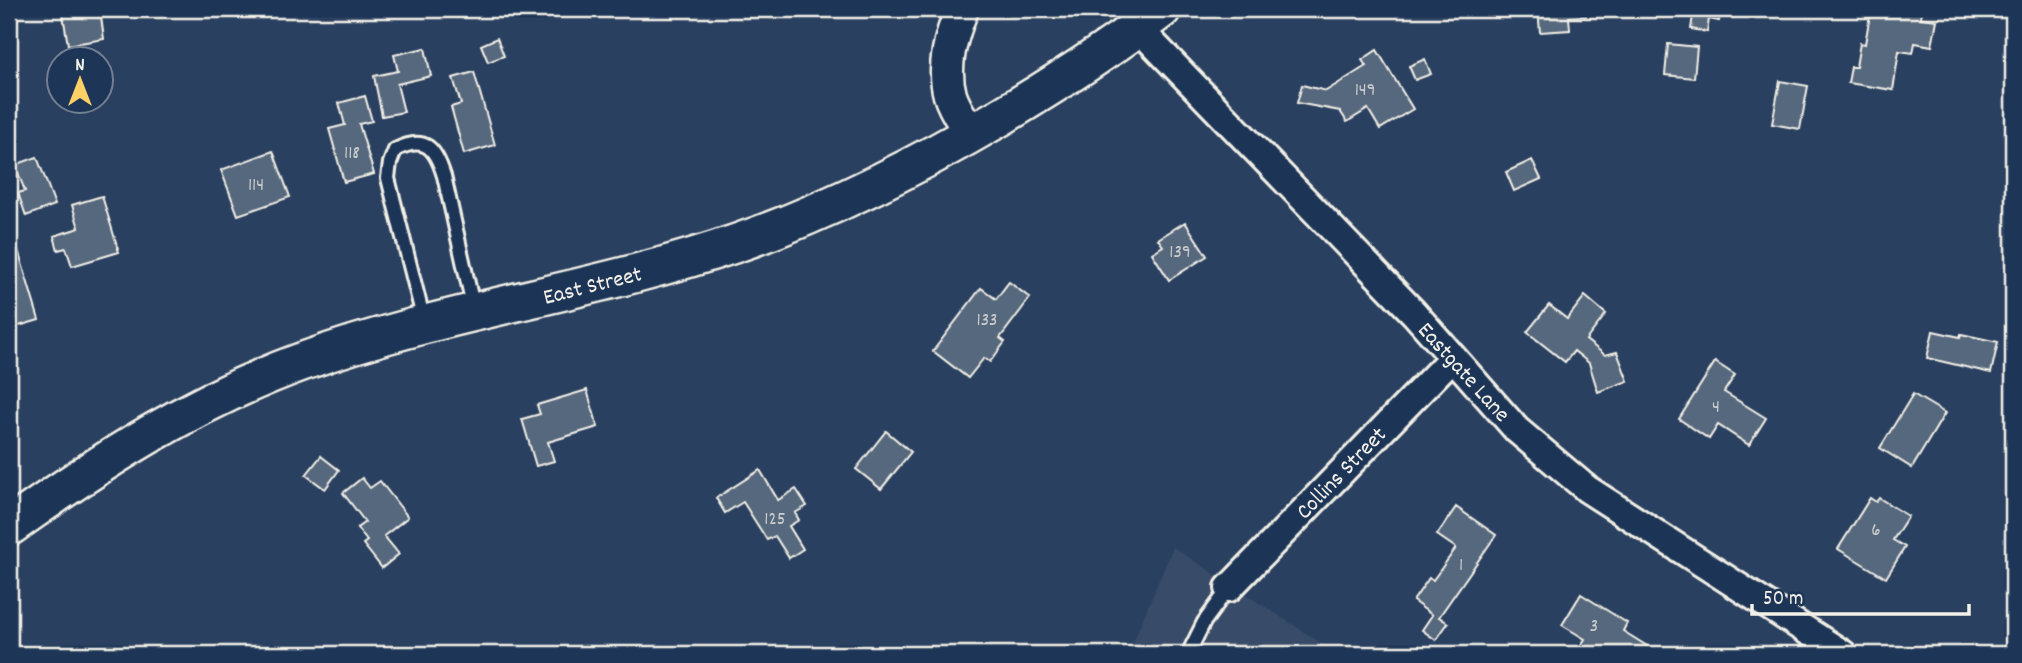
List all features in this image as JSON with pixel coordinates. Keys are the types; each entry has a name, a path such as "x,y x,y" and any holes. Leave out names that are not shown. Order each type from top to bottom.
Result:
{"main road":[{"name":"East Street","path":"9,527 91,469 138,440 218,398 302,362 379,336 624,277 736,243 866,191 971,134 1058,82 1150,18"}],"street":[{"path":"962,9 951,42 947,75 953,103 971,134"},
{"name":"Eastgate Lane","path":"1150,18 1517,429 1587,489 1843,654"},
{"name":"Collins Street","path":"1229,588 1452,358"}],"lane":[{"path":"425,324 388,178 395,150 409,143 424,144 434,150 440,162 474,312"},
{"path":"1192,650 1204,622 1229,588"}],"shaded area":[{"path":"1173,547 1338,654 1128,654"}],"building":[{"path":"62,9 100,9 104,39 68,45"},
{"path":"1538,9 1585,9 1586,16 1569,17 1570,30 1540,32"},
{"path":"1694,9 1733,9 1733,13 1721,11 1719,21 1709,19 1707,32 1691,29"},
{"path":"1871,9 1922,10 1921,18 1937,20 1932,46 1915,43 1913,53 1899,51 1893,90 1848,83 1851,67 1856,67 1860,43 1865,44"},
{"path":"497,38 504,56 488,62 481,45"},
{"path":"1668,44 1697,47 1694,78 1665,75"},
{"path":"425,48 431,76 397,84 404,112 382,116 374,76 398,71 394,55"},
{"path":"1377,50 1413,109 1380,129 1368,109 1347,122 1340,111 1297,103 1302,85 1326,91 1366,66 1362,60"},
{"path":"1425,59 1431,74 1415,80 1409,66"},
{"path":"474,72 495,145 464,154 451,107 461,104 453,78"},
{"path":"1780,81 1808,86 1800,129 1772,124"},
{"path":"365,96 372,121 359,124 374,174 344,182 329,129 345,125 339,103"},
{"path":"273,151 290,197 238,215 221,170"},
{"path":"37,157 55,205 26,216 18,193 25,191 15,165"},
{"path":"1532,160 1541,179 1514,191 1506,172"},
{"path":"102,196 119,252 72,266 66,248 58,250 54,236 79,228 72,205"},
{"path":"1185,222 1207,256 1169,280 1152,253 1163,246 1158,239"},
{"path":"13,233 39,320 12,328 9,318 9,234"},
{"path":"1009,282 1030,298 1000,338 1005,342 990,362 984,358 968,378 933,351 981,288 996,299"},
{"path":"1585,296 1606,314 1586,340 1605,355 1617,352 1628,381 1598,392 1589,363 1574,351 1565,362 1527,332 1549,305 1567,319"},
{"path":"1933,331 1998,342 1991,373 1927,358"},
{"path":"1715,362 1735,375 1724,392 1766,418 1749,445 1718,425 1709,439 1679,419"},
{"path":"587,390 598,427 548,442 554,461 536,466 522,419 540,414 537,405"},
{"path":"1913,394 1945,413 1912,468 1880,448"},
{"path":"886,431 911,452 881,489 856,469"},
{"path":"321,456 339,470 325,489 306,475"},
{"path":"760,470 778,500 796,489 807,506 795,513 799,520 789,526 803,549 789,558 775,536 767,540 743,502 725,513 716,498"},
{"path":"362,478 370,488 380,481 408,517 384,536 399,554 382,568 363,544 367,541 357,528 365,522 343,493"},
{"path":"1870,498 1876,502 1879,498 1908,516 1893,540 1905,547 1886,578 1838,549"},
{"path":"1456,507 1496,535 1439,617 1448,623 1436,640 1422,630 1432,615 1413,601 1429,578 1433,580 1456,548 1437,535"},
{"path":"1581,594 1627,623 1623,631 1660,654 1584,654 1578,650 1585,639 1562,625"}]}
